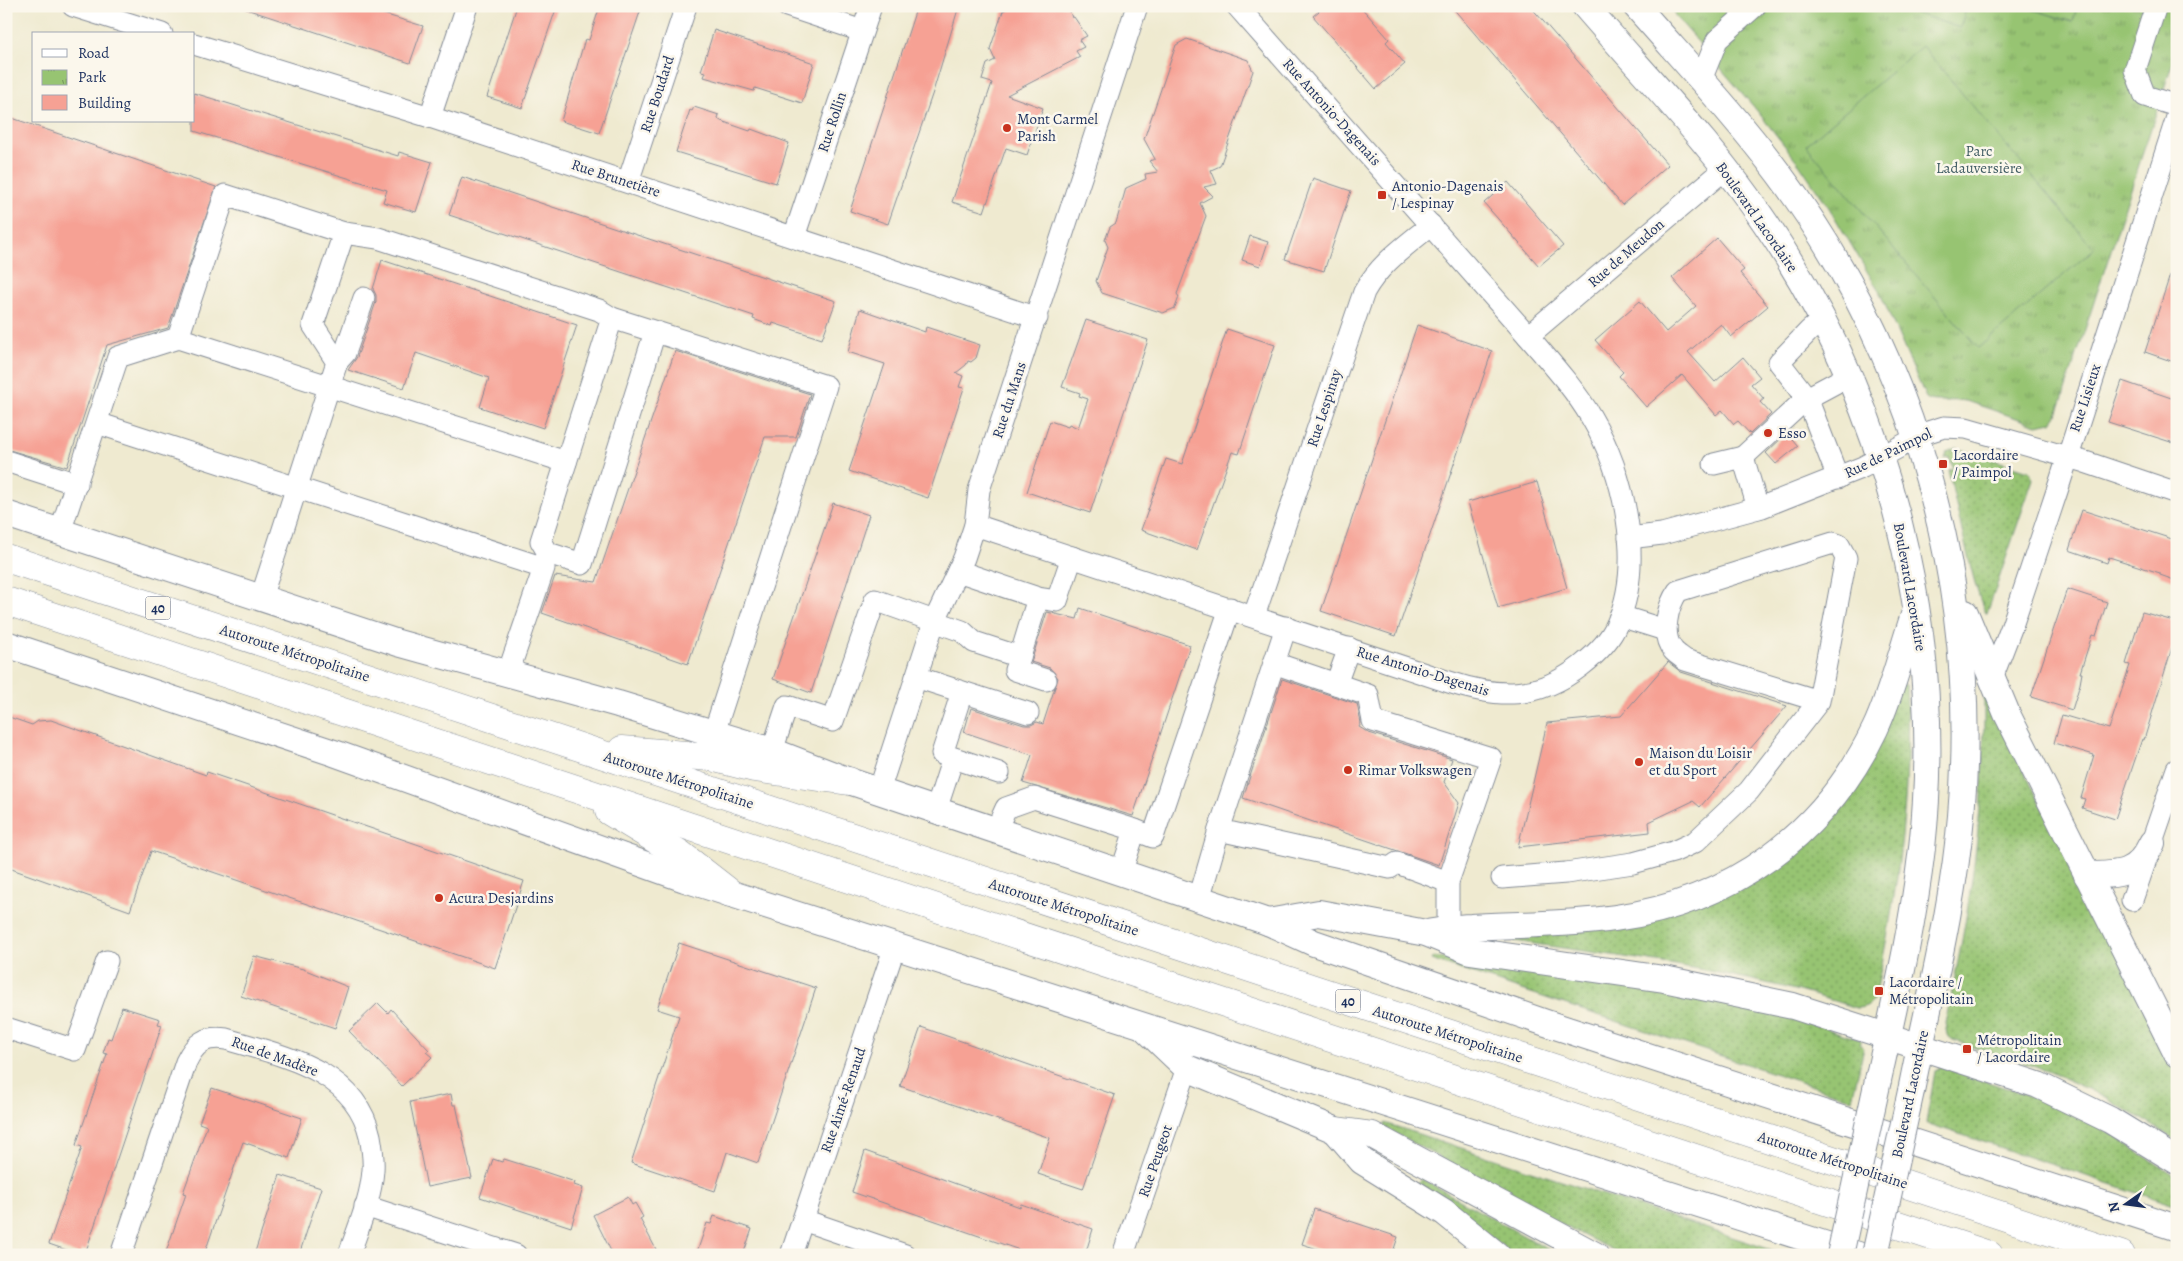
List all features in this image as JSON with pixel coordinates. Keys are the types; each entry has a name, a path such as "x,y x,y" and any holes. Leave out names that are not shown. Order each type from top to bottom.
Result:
{"highway":[{"name":"Autoroute Métropolitaine","path":"6,558 2122,1255"},
{"path":"6,601 1989,1255"},
{"path":"576,746 711,757 754,768 849,781"},
{"path":"567,785 680,854 730,893"}],"main road":[{"name":"Boulevard Lacordaire","path":"1585,6 1725,169 1766,224 1823,319 1850,376 1880,458 1904,543 1916,609 1927,714 1925,817 1917,884 1878,1080 1840,1255"},
{"name":"Boulevard Lacordaire","path":"1637,6 1780,175 1825,243 1870,326 1916,438 1940,525 1952,580 1964,705 1961,816 1946,921 1875,1255"},
{"path":"6,514 398,643 508,673 772,751 849,781 1268,922 1314,943 1546,1023 2177,1228"},
{"path":"1952,580 2007,714 2177,1054"},
{"path":"1268,922 1320,913 1437,932 1470,926 1581,922 1662,909 1718,890 1766,860 1818,815 1854,767 1882,711 1916,609"},
{"path":"6,644 334,753 583,843 730,893 1142,1026 1219,1048 1858,1255"},
{"path":"2087,875 2110,875 2128,871 2146,857 2152,843"},
{"path":"1437,932 1470,951 1664,979 1762,999 1887,1036 2009,1074 2059,1094 2118,1124 2177,1161"},
{"path":"1142,1026 1187,1068 1334,1130 1372,1135 1596,1255"},
{"path":"1334,1130 1362,1161 1444,1212 1497,1255"}],"street":[{"path":"73,6 156,32"},
{"path":"430,117 467,6"},
{"name":"Rue Boudard","path":"628,182 686,6"},
{"path":"787,6 862,31"},
{"name":"Rue Rollin","path":"794,237 870,6"},
{"name":"Rue du Mans","path":"879,791 934,622 958,571 975,525 980,490 1138,6"},
{"name":"Rue Antonio-Dagenais","path":"975,525 1474,690 1493,694 1515,694 1536,690 1575,671 1592,657 1606,641 1620,616 1628,590 1630,567 1629,538 1616,475 1601,437 1578,398 1528,336 1432,225 1237,6"},
{"path":"1701,80 1717,40 1756,6"},
{"path":"2156,6 2135,70 2145,96 2177,106"},
{"name":"Rue Brunetière","path":"195,44 430,117 1037,318"},
{"name":"Rue Lisieux","path":"1992,678 2012,626 2177,117"},
{"name":"Rue de Meudon","path":"1528,336 1725,169"},
{"path":"178,338 225,195 344,233 378,238 600,310 612,318 826,386 714,733"},
{"name":"Rue Lespinay","path":"1254,616 1364,292 1372,276 1384,264 1432,225"},
{"path":"337,362 313,325 344,233"},
{"path":"261,598 337,362 345,353 364,298"},
{"path":"508,673 546,561 541,541 612,318"},
{"path":"1823,319 1809,330 1778,362 1807,398 1838,478"},
{"path":"97,424 297,488 546,561 582,564 655,332"},
{"path":"60,532 118,357 178,338 566,462"},
{"path":"1714,464 1743,457 1807,398 1850,376"},
{"name":"Rue de Paimpol","path":"1629,538 1662,534 1758,508 1838,478 1916,438 1944,427 1955,427 2067,457 2177,492"},
{"path":"1743,457 1758,508"},
{"path":"6,461 76,484"},
{"path":"1502,878 1566,873 1633,863 1673,852 1695,842 1749,791 1819,701 1846,558 1839,545 1833,543 1678,591 1673,598 1665,630 1672,650 1685,660 1819,701"},
{"path":"958,571 1038,598 1057,601 1072,557"},
{"path":"1038,598 1016,670 1046,680"},
{"path":"772,751 787,706 833,721 875,600 962,631 974,642 1020,657"},
{"path":"996,830 1006,808 1034,798 1153,837 1230,608"},
{"path":"1620,616 1665,630"},
{"path":"1199,899 1219,830 1286,627"},
{"path":"1336,684 1349,648"},
{"path":"1274,663 1368,695 1374,720 1491,758 1448,882 1437,932"},
{"path":"916,677 1028,713"},
{"path":"962,692 942,754 999,773"},
{"path":"936,810 953,758"},
{"path":"2132,900 2177,769"},
{"path":"1121,872 1135,830"},
{"path":"1219,830 1390,868 1397,863 1448,882"},
{"name":"Rue Aimé-Renaud","path":"791,1255 896,946"},
{"path":"6,1028 75,1050 107,961"},
{"name":"Rue de Madère","path":"121,1255 186,1062 192,1048 202,1040 214,1037 304,1063 327,1075 347,1092 361,1110 369,1131 374,1170 366,1206 349,1255"},
{"name":"Rue Peugeot","path":"1123,1255 1187,1068"},
{"path":"366,1206 516,1255"},
{"path":"803,1220 905,1255"}],"green space":[{"name":"Parc Ladauversière","path":"1667,6 2177,6 2177,49 2057,415 2052,422 2037,425 1966,401 1934,401 1926,398 1880,293 1828,206 1800,165 1754,107"},
{"path":"1894,6 1967,6 1960,28"},
{"path":"2029,6 2077,6 2073,22 2028,8"},
{"path":"1922,46 2094,249 1978,348 1806,145"},
{"path":"1956,448 2029,471 2033,479 1987,614 1982,606 1971,570 1960,523 1948,470 1953,468 1949,457 1945,459 1947,452"},
{"path":"1903,684 1906,685 1907,764 1897,878 1876,993 1869,1004 1856,1008 1772,984 1730,975 1514,941 1515,937 1764,875"},
{"path":"1987,697 2177,1074 2177,1141 2090,1090 2062,1077 1953,1040 1947,1035 1945,1023 1969,902 1979,823 1984,741 1984,699"},
{"path":"1433,957 1684,995 1803,1021 1861,1040 1859,1044 1864,1048 1852,1099 1431,960"},
{"path":"1940,1066 2036,1098 2106,1131 2177,1177 2177,1206 1926,1123 1935,1071"},
{"path":"1385,1123 1787,1255 1623,1255 1554,1221 1384,1127"},
{"path":"1422,1179 1558,1255 1511,1255 1501,1245 1418,1183"}],"building":[{"path":"246,6 357,6 423,26 410,63 246,9"},
{"path":"517,6 557,6 522,108 487,97"},
{"path":"600,6 642,6 599,133 561,121 585,39 589,40"},
{"path":"917,6 959,6 933,92 888,224 850,211"},
{"name":"Mont Carmel Parish","path":"1012,6 1068,6 1072,18 1074,17 1087,36 1079,40 1084,47 1076,51 1080,57 1007,95 1043,108 1027,155 1006,148 984,212 952,202 992,83 982,80 987,64 995,60 990,49 1003,11"},
{"path":"1325,6 1360,6 1389,39 1386,42 1405,64 1376,89 1313,16"},
{"path":"1451,6 1530,6 1668,165 1622,205"},
{"path":"714,30 814,63 802,103 755,88 754,91 704,77 706,72 701,71"},
{"path":"1187,39 1248,60 1253,71 1220,166 1211,170 1217,184 1204,187 1213,196 1200,203 1206,216 1177,294 1179,297 1175,308 1163,313 1102,293 1096,281 1108,247 1105,240 1110,227 1116,223 1126,188 1146,179 1145,174 1158,172 1149,161 1155,159 1144,139 1176,45"},
{"path":"195,93 398,156 399,152 432,162 416,212 383,202 387,190 194,131"},
{"path":"694,107 719,115 718,119 721,121 750,131 751,129 789,143 776,183 676,152 690,110 692,111"},
{"path":"6,116 216,187 168,328 107,345 67,467 6,449"},
{"path":"462,177 836,301 822,339 773,323 772,326 753,319 754,316 449,215"},
{"path":"1313,178 1351,191 1324,271 1285,259"},
{"path":"1508,182 1563,246 1539,266 1484,203"},
{"path":"1250,236 1268,242 1260,266 1242,260"},
{"path":"1717,238 1744,270 1740,273 1768,306 1731,337 1721,324 1688,352 1715,382 1743,357 1760,377 1751,384 1764,399 1760,402 1771,414 1750,434 1738,421 1734,424 1722,410 1716,415 1682,375 1646,407 1619,376 1623,372 1595,340 1640,301 1666,332 1696,306 1672,278"},
{"path":"382,260 577,325 543,428 480,407 489,378 416,353 404,388 348,370 357,357 376,302 376,295 373,289"},
{"path":"2173,266 2177,266 2177,363 2145,352"},
{"path":"860,309 925,332 926,327 980,345 976,358 971,362 968,361 956,373 963,376 959,387 964,388 928,498 849,471 885,364 848,352"},
{"path":"1086,320 1148,340 1090,513 1027,492 1050,421 1068,427 1069,424 1078,428 1088,399 1079,396 1080,393 1062,387"},
{"path":"1417,325 1492,351 1396,636 1321,611"},
{"path":"1227,329 1275,345 1239,454 1232,452 1197,550 1141,530 1166,459 1182,464"},
{"path":"675,351 810,394 796,437 765,437 688,664 542,613 555,576 596,582"},
{"path":"2122,381 2177,400 2177,444 2108,422"},
{"path":"1787,433 1798,446 1776,464 1766,453"},
{"path":"1537,482 1567,588 1498,608 1468,502"},
{"path":"833,503 869,515 811,693 773,679"},
{"path":"2082,510 2172,539 2175,533 2177,534 2177,581 2160,575 2160,573 2109,557 2107,563 2069,550"},
{"path":"2067,589 2107,602 2096,636 2092,635 2080,673 2082,673 2080,684 2072,710 2031,697"},
{"path":"1080,608 1190,645 1133,816 1023,783 1032,755 964,732 971,708 1024,725 1031,725 1037,722 1043,724 1058,678 1050,668 1031,662 1047,612 1077,619"},
{"path":"2142,612 2177,622 2177,631 2144,740 2142,739 2115,819 2082,808 2085,799 2081,798 2094,755 2054,743 2062,715 2109,729 2130,665 2126,664"},
{"name":"Maison du Loisir et du Sport","path":"1668,662 1681,672 1787,706 1700,807 1693,801 1649,822 1650,832 1518,847 1547,723 1621,716"},
{"name":"Rimar Volkswagen","path":"1282,679 1357,704 1361,723 1359,727 1369,733 1452,759 1444,782 1459,803 1439,865 1243,798"},
{"path":"6,716 32,725 38,721 51,720 206,775 207,772 524,881 495,968 151,851 130,911 6,867"},
{"path":"679,943 816,988 758,1163 727,1152 715,1191 631,1163 679,1016 657,1009"},
{"path":"254,956 303,969 348,987 335,1028 241,996"},
{"path":"378,1003 388,1013 391,1009 429,1050 426,1052 432,1057 402,1086 349,1031"},
{"path":"122,1007 160,1019 158,1024 162,1025 86,1251 82,1250 81,1255 49,1244 82,1147 76,1145 107,1054 103,1053 108,1038 111,1039"},
{"path":"921,1027 1115,1095 1083,1189 1038,1174 1050,1138 900,1086"},
{"path":"212,1088 302,1118 289,1158 243,1142 204,1255 165,1255 186,1194 183,1193 207,1126 199,1123"},
{"path":"451,1094 453,1105 456,1105 472,1178 427,1187 410,1102"},
{"path":"865,1151 1020,1207 1021,1204 1093,1229 1085,1255 1034,1255 852,1192"},
{"path":"493,1159 502,1162 504,1159 536,1169 575,1182 574,1185 583,1188 571,1227 480,1197"},
{"path":"280,1175 321,1188 299,1255 254,1255"},
{"path":"628,1197 632,1205 635,1203 643,1217 640,1219 659,1255 613,1255 593,1215"},
{"path":"1314,1209 1398,1237 1392,1255 1336,1255 1302,1244"},
{"path":"714,1216 752,1229 743,1255 696,1255 707,1223 711,1224"}],"place":[{"name":"Mont Carmel Parish","path":"1007,128"},
{"name":"Antonio-Dagenais / Lespinay","path":"1382,195"},
{"name":"Esso","path":"1768,433"},
{"name":"Lacordaire / Paimpol","path":"1943,464"},
{"name":"Maison du Loisir et du Sport","path":"1639,762"},
{"name":"Rimar Volkswagen","path":"1348,770"},
{"name":"Acura Desjardins","path":"439,898"},
{"name":"Lacordaire / Métropolitain","path":"1879,991"},
{"name":"Métropolitain / Lacordaire","path":"1967,1049"}]}
